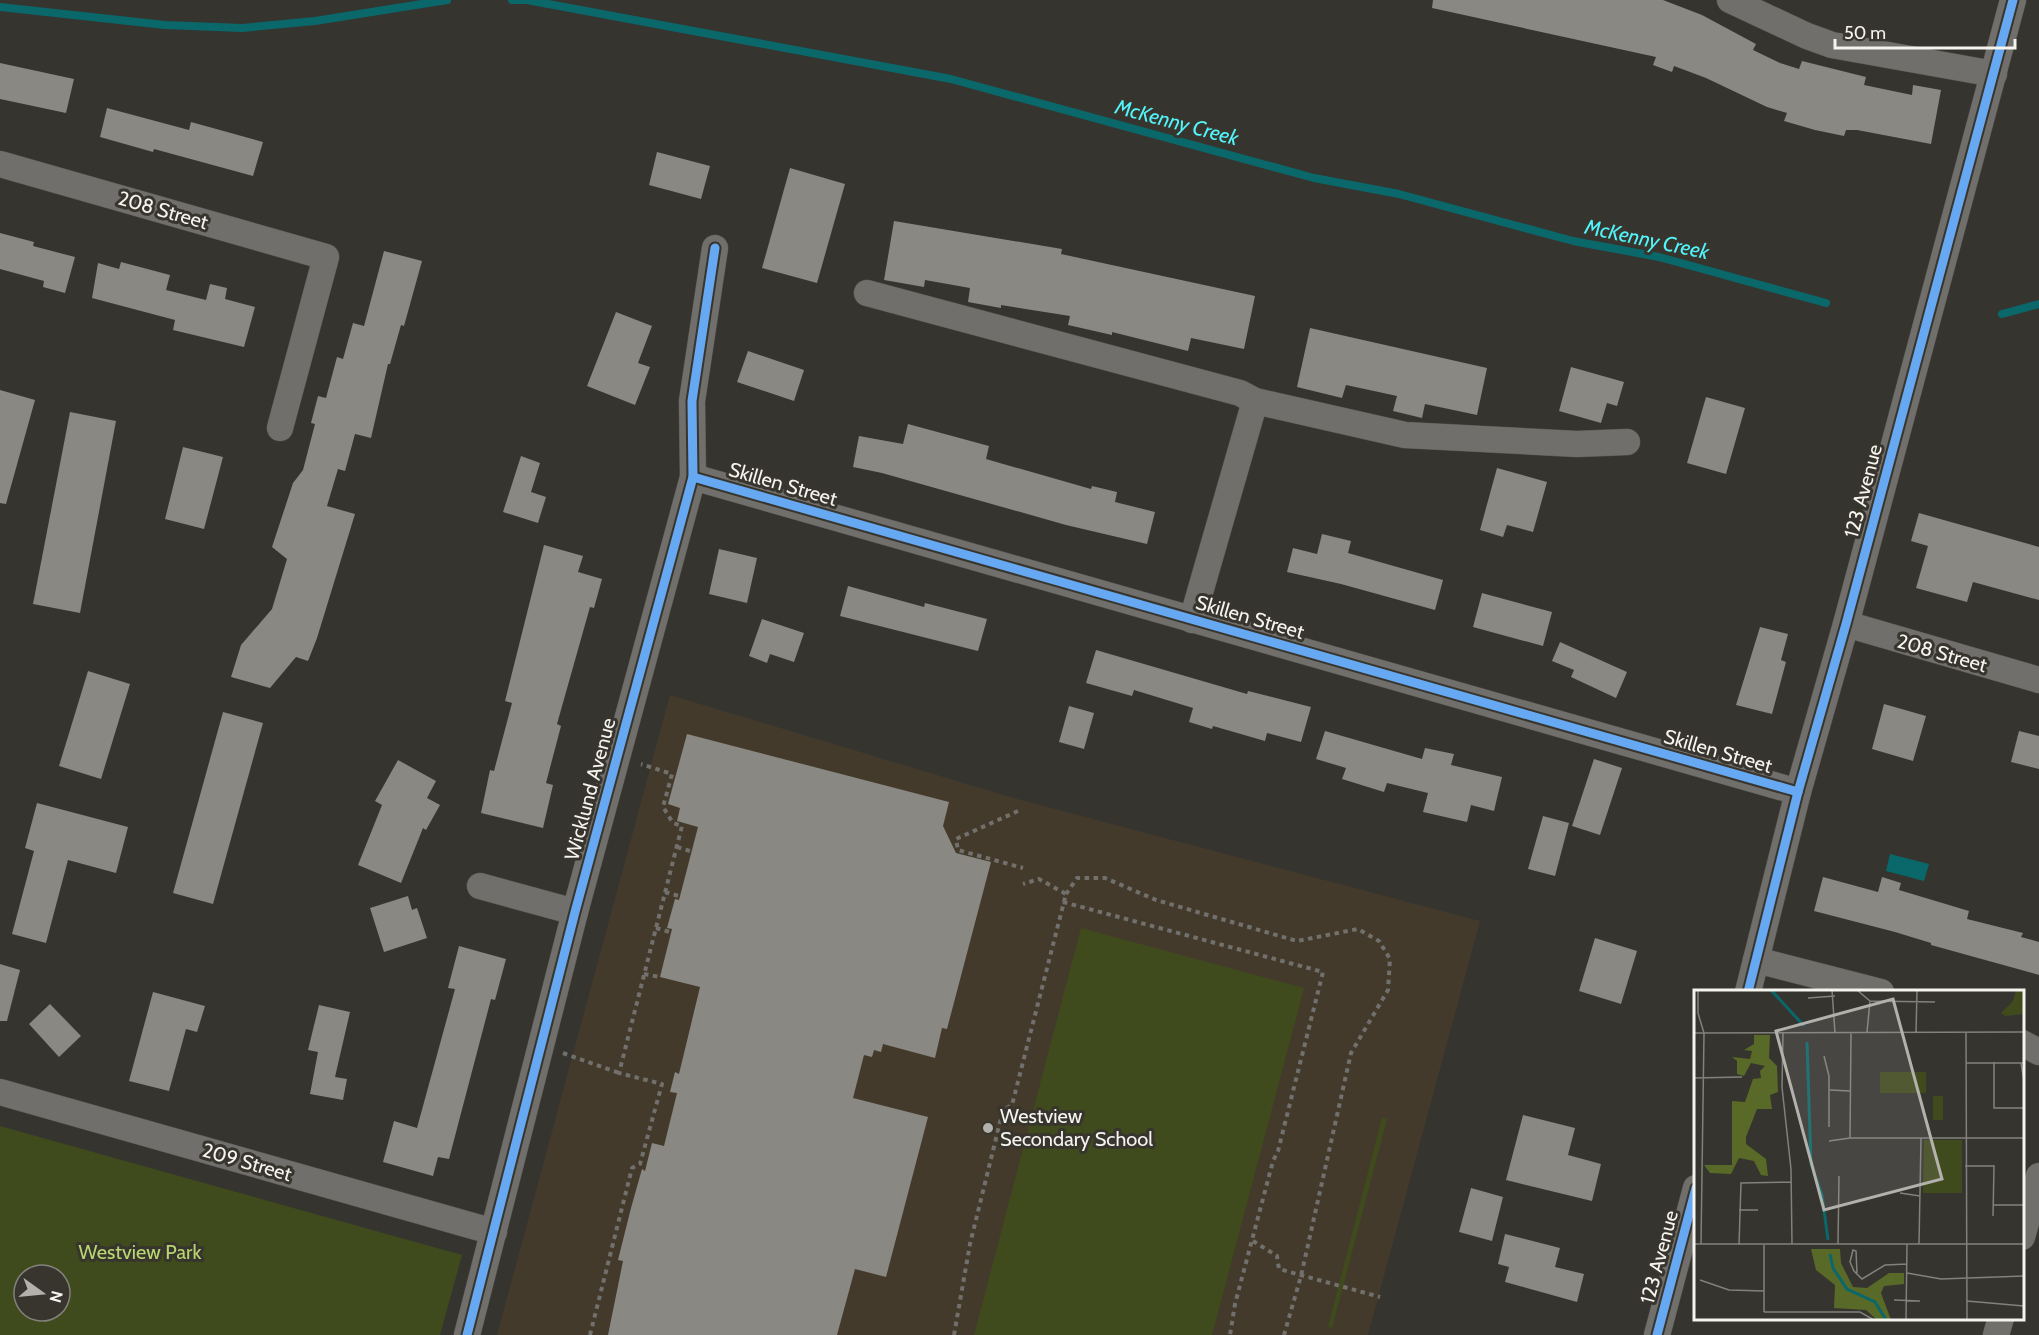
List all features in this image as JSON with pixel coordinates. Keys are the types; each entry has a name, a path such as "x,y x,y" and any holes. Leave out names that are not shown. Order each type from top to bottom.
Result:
{"street":[{"path":"1730,0 1807,36 1832,45 1994,74"},
{"name":"123 Avenue","path":"1748,990 1798,792 1846,624 2013,0"},
{"name":"208 Street","path":"0,164 326,257 280,428"},
{"name":"Wicklund Avenue","path":"467,1335 575,912 693,477 693,401 715,248"},
{"path":"867,293 1240,393 1255,401 1405,435 1577,444 1627,442"},
{"path":"1192,620 1255,401"},
{"name":"Skillen Street","path":"693,477 1798,792"},
{"name":"208 Street","path":"1846,624 2039,680"},
{"path":"480,886 575,912"},
{"path":"1756,960 1873,990"},
{"path":"2024,1044 2039,1052"},
{"name":"209 Street","path":"0,1092 494,1232"},
{"path":"2024,1231 2039,1176"},
{"name":"123 Avenue","path":"1656,1335 1694,1192"},
{"path":"1996,1335 2000,1320"}],"path":[{"path":"619,1073 682,826 673,823 663,807 672,774 634,762"},
{"path":"1018,811 956,838 958,850 1023,868"},
{"path":"676,847 690,851"},
{"path":"954,1335 970,1244 998,1132 1004,1110 1012,1105 1063,902 1077,878 1105,878 1156,900 1297,941 1358,929 1379,941 1390,959 1388,990 1351,1053 1301,1276 1284,1335"},
{"path":"1023,884 1039,879 1066,894"},
{"path":"665,891 679,896"},
{"path":"1063,902 1323,972 1235,1304 1230,1335"},
{"path":"656,928 670,932"},
{"path":"644,974 660,977"},
{"path":"559,1052 619,1073 662,1084 640,1164 632,1168 590,1335"},
{"path":"1253,1241 1277,1256 1279,1269 1380,1297"}],"shaded area":[{"name":"Westview Secondary School","path":"670,695 1017,799 1480,921 1368,1335 497,1335"}],"green space":[{"path":"1081,928 1304,988 1212,1335 974,1335"},
{"path":"1382,1118 1387,1119 1332,1328 1328,1327"},
{"name":"Westview Park","path":"0,1126 462,1255 440,1335 0,1335"}],"water":[{"path":"1890,854 1929,864 1924,881 1886,871"}],"building":[{"path":"1433,0 1663,0 1702,15 1756,44 1753,50 1780,63 1799,69 1802,61 1866,77 1864,85 1912,95 1913,85 1941,90 1931,144 1857,130 1846,130 1844,136 1815,130 1784,121 1787,113 1767,107 1706,78 1674,66 1672,72 1653,65 1656,57 1432,8"},
{"path":"0,63 74,79 66,113 0,99"},
{"path":"107,108 189,130 191,122 263,142 253,176 100,137"},
{"path":"657,152 710,166 701,199 649,185"},
{"path":"790,168 845,184 817,283 762,268"},
{"path":"894,221 1062,249 1061,254 1255,296 1244,349 1191,338 1188,351 1112,332 1112,335 1068,325 1070,316 968,302 970,288 925,280 924,287 884,280"},
{"path":"0,233 34,242 33,246 75,257 65,293 43,287 44,281 0,269"},
{"path":"384,251 422,261 404,326 401,325 390,364 388,364 371,438 355,434 345,471 338,469 327,506 355,514 317,638 308,661 296,657 270,688 231,677 241,645 272,609 287,559 272,547 293,483 303,470 315,424 311,423 318,396 326,398 337,357 343,359 353,323 364,326"},
{"path":"121,262 170,275 166,290 206,300 210,284 227,288 225,299 255,307 244,347 173,330 175,320 92,298 98,263 119,269"},
{"path":"616,312 652,326 638,363 650,367 635,405 587,386"},
{"path":"1310,328 1487,368 1477,415 1425,404 1422,418 1393,411 1397,396 1346,385 1342,398 1297,387"},
{"path":"748,351 804,370 794,401 737,382"},
{"path":"1571,367 1624,382 1617,406 1607,403 1601,423 1559,411"},
{"path":"0,390 35,400 6,504 0,503"},
{"path":"1706,397 1745,408 1726,474 1687,463"},
{"path":"70,412 116,421 80,613 33,604"},
{"path":"908,424 989,446 986,459 1091,489 1092,486 1117,492 1115,502 1155,512 1147,544 1066,525 882,473 853,467 859,436 903,444"},
{"path":"183,447 223,457 204,529 165,519"},
{"path":"521,456 540,463 531,492 546,497 538,523 503,512"},
{"path":"1497,468 1547,482 1533,532 1507,525 1503,537 1480,530"},
{"path":"1919,513 2039,547 2039,600 1973,582 1967,602 1916,588 1928,546 1911,541"},
{"path":"1322,534 1351,541 1348,553 1443,580 1435,610 1341,584 1287,572 1293,548 1317,554"},
{"path":"544,545 583,556 578,572 602,579 594,608 590,607 557,724 561,726 546,783 553,785 543,828 481,813 490,770 494,771 512,703 505,701"},
{"path":"719,549 757,558 747,603 709,594"},
{"path":"848,586 924,607 925,603 987,619 978,651 840,616"},
{"path":"1482,593 1552,612 1543,646 1473,627"},
{"path":"762,619 804,633 794,662 770,654 767,663 749,656"},
{"path":"1760,627 1788,634 1781,660 1786,662 1772,714 1736,705"},
{"path":"1560,642 1627,672 1616,698 1571,677 1574,670 1552,661"},
{"path":"1096,650 1247,694 1248,691 1311,707 1301,742 1267,733 1265,741 1213,726 1212,729 1189,722 1193,708 1134,690 1132,696 1086,683"},
{"path":"88,671 130,684 101,779 59,766"},
{"path":"1884,704 1926,716 1913,761 1872,749"},
{"path":"1069,706 1094,713 1084,749 1059,742"},
{"path":"223,712 263,723 213,904 173,893"},
{"path":"1325,731 1422,759 1425,748 1454,754 1451,765 1502,777 1494,811 1471,805 1467,822 1423,812 1428,793 1387,783 1384,792 1342,779 1346,768 1316,759"},
{"path":"2019,731 2039,736 2039,769 2011,762"},
{"path":"687,734 949,802 943,826 956,853 991,862 947,1029 942,1028 935,1058 883,1044 881,1052 874,1050 872,1057 864,1055 853,1098 928,1117 886,1277 855,1269 837,1335 608,1335 623,1261 618,1260 631,1208 642,1169 645,1171 652,1143 664,1146 677,1093 670,1092 675,1072 679,1074 700,987 660,977 672,929 667,928 675,899 679,900 698,827 677,821 680,808 668,804"},
{"path":"1594,759 1622,768 1600,835 1572,826"},
{"path":"398,760 436,781 427,798 440,805 426,830 423,828 401,883 358,865 382,805 375,801"},
{"path":"37,803 128,827 116,873 68,860 46,943 12,934 34,851 25,848"},
{"path":"1543,816 1569,823 1555,876 1528,869"},
{"path":"1823,877 1878,892 1882,877 1901,883 1899,890 1969,911 1967,919 2023,933 2021,937 2039,942 2039,975 1931,945 1931,943 1895,932 1814,911"},
{"path":"408,896 412,910 417,908 427,938 384,952 370,908"},
{"path":"1595,938 1637,951 1621,1004 1579,991"},
{"path":"459,946 506,959 495,1000 491,999 449,1159 438,1157 433,1176 383,1162 394,1121 417,1128 455,989 448,988"},
{"path":"0,964 20,970 7,1021 0,1021"},
{"path":"153,992 205,1006 197,1032 186,1029 169,1091 129,1081"},
{"path":"50,1004 81,1036 59,1057 29,1024"},
{"path":"319,1005 350,1012 335,1077 347,1079 343,1100 310,1094 318,1052 308,1050"},
{"path":"1523,1115 1575,1128 1568,1155 1601,1164 1592,1201 1506,1180"},
{"path":"1471,1188 1503,1197 1492,1241 1459,1232"},
{"path":"1505,1234 1560,1248 1555,1267 1584,1274 1577,1302 1505,1282 1509,1267 1498,1264"}],"waterway":[{"name":"McKenny Creek","path":"0,7 165,25 242,28 315,21 447,0"},
{"name":"McKenny Creek","path":"512,0 527,0 951,79 1314,178 1399,194 1573,241 1659,257 1826,303"},
{"name":"McKenny Creek","path":"2002,314 2039,304"}],"cycle path":[{"path":"1748,990 1798,792 1846,624 2013,0"},
{"path":"467,1335 575,912 693,477 692,401 715,248"},
{"path":"693,477 1798,792"},
{"path":"1657,1335 1694,1196"}],"place":[{"name":"Westview Secondary School","path":"988,1128"}]}
